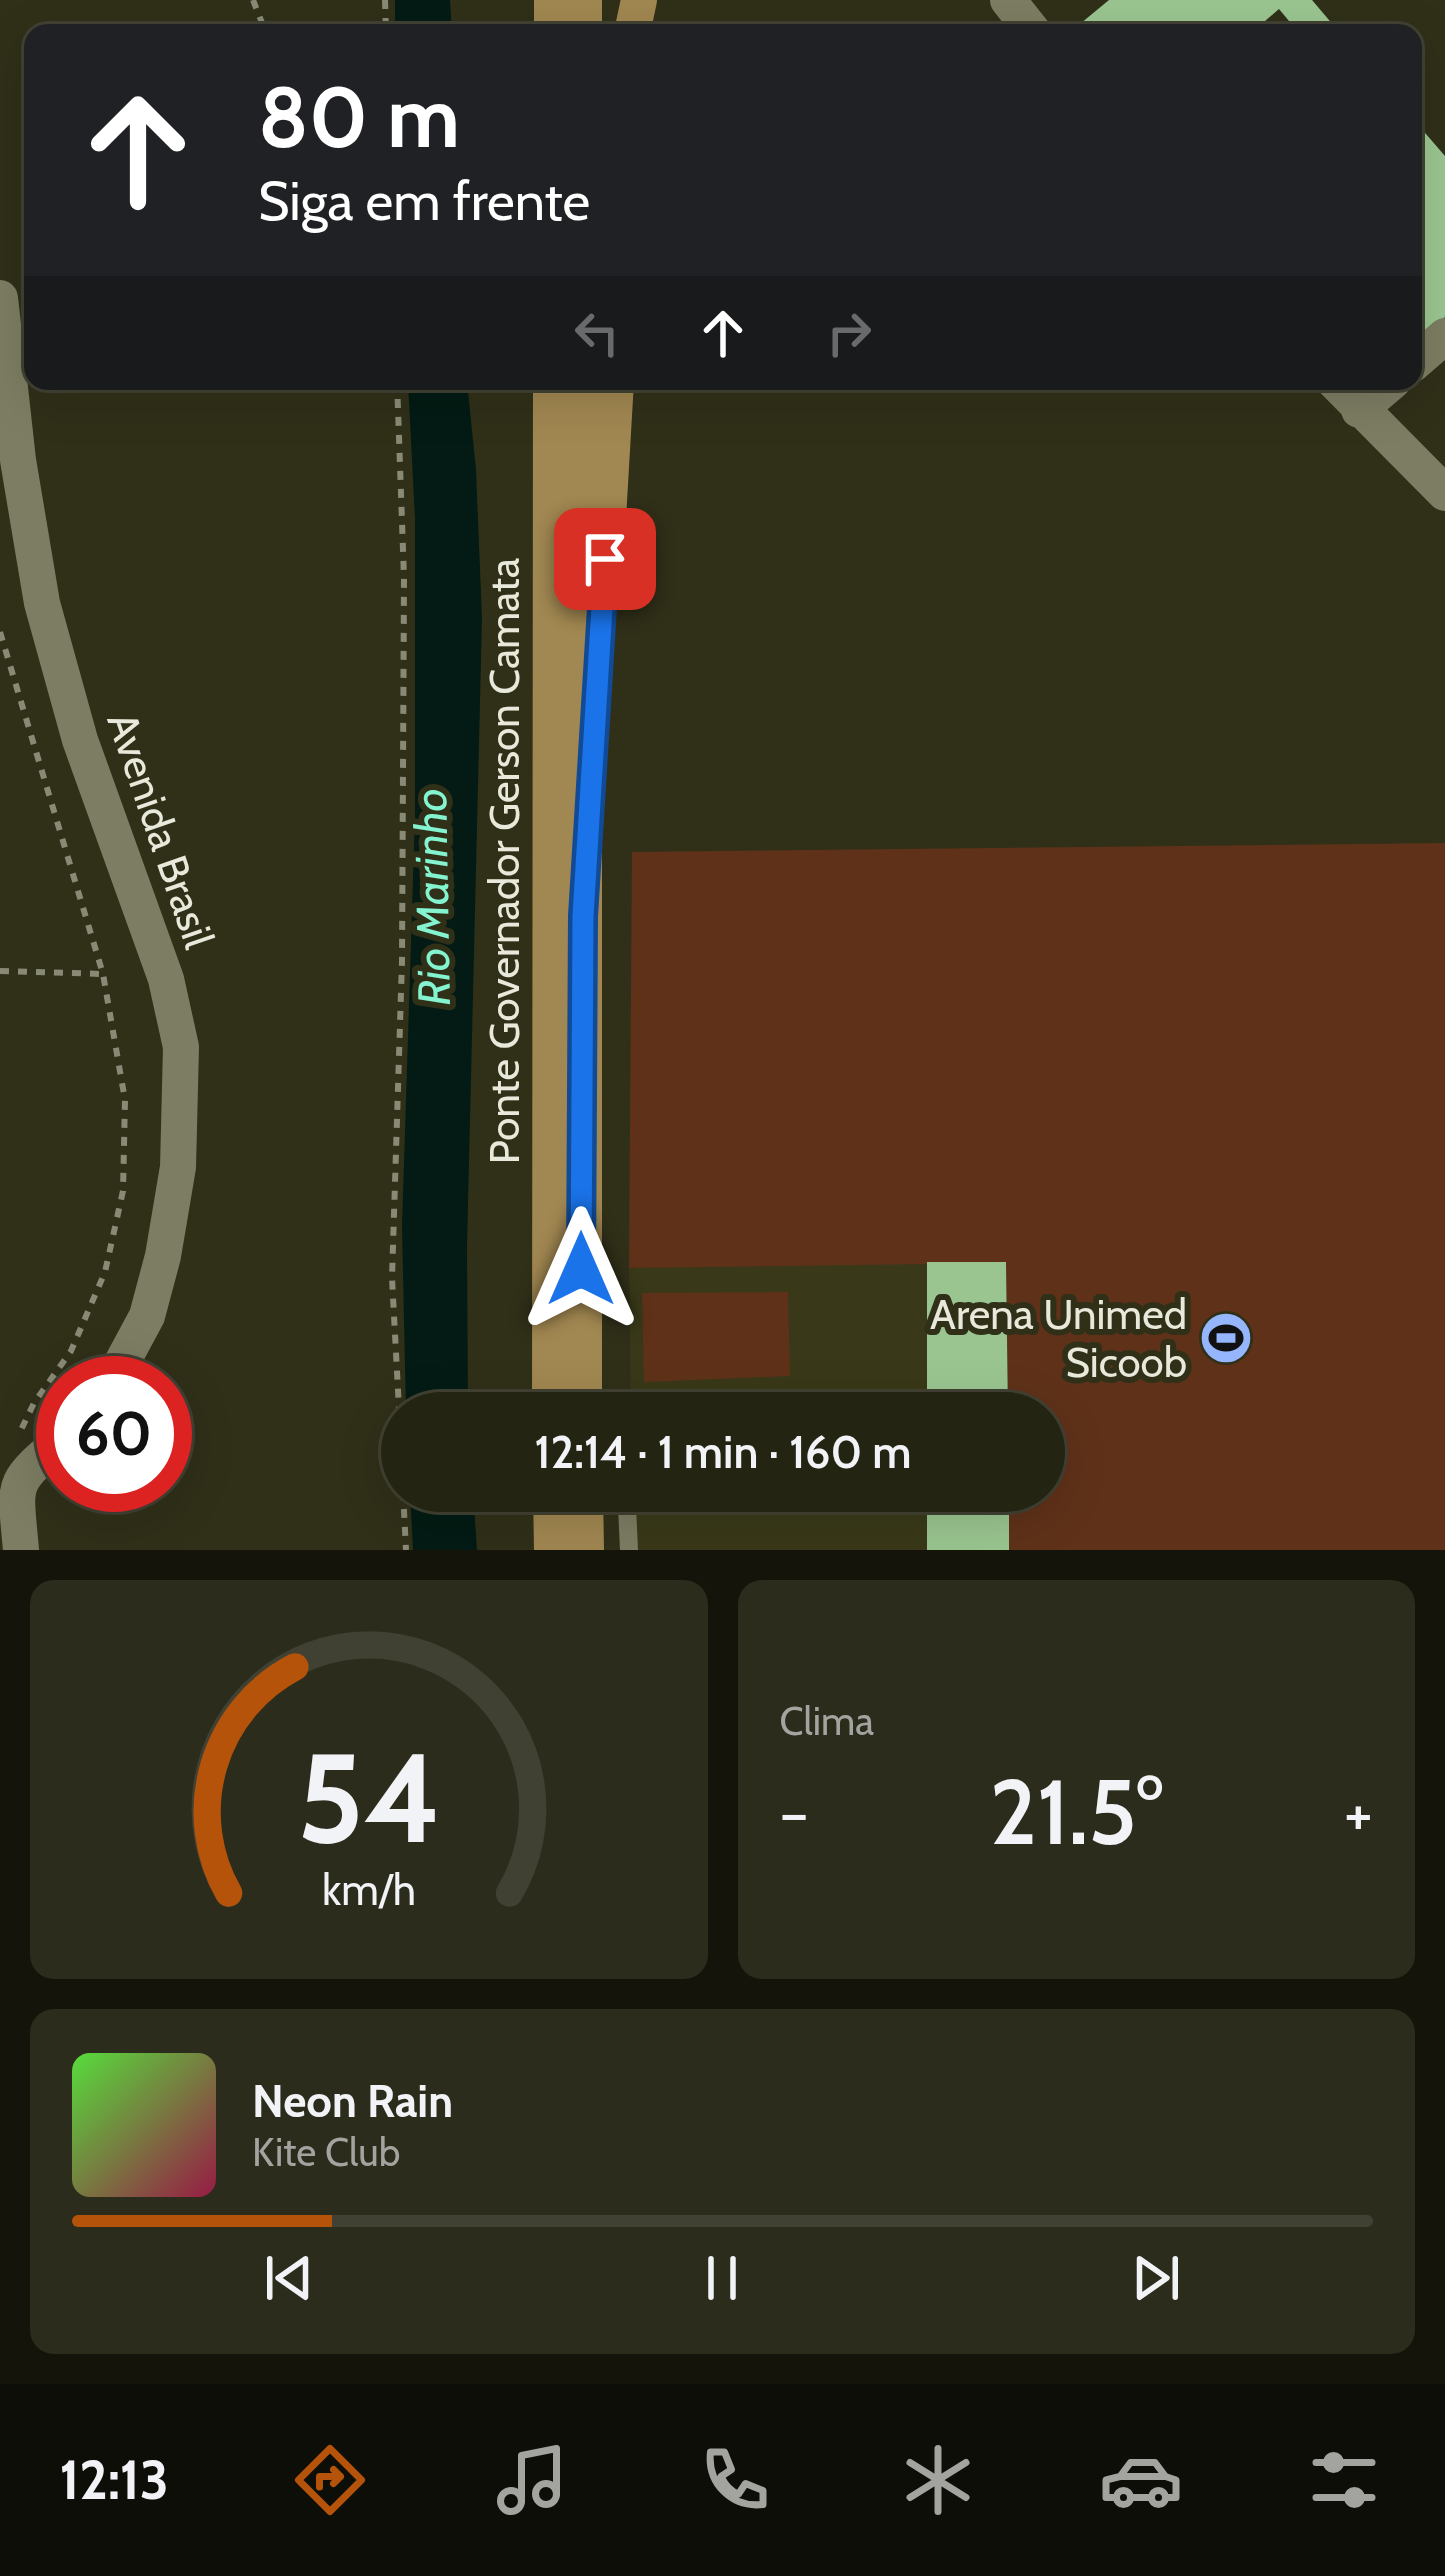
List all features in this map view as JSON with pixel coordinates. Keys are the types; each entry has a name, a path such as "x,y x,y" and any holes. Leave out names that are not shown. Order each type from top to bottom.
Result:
{"main road":[{"name":"Ponte Governador Gerson Camata","path":"550,1392 551,390"},
{"name":"Ponte Governador Gerson Camata","path":"584,390 584,1392"},
{"path":"583,916 615,390"},
{"path":"551,1512 552,1550"},
{"path":"585,1512 586,1550"}],"street":[{"path":"1008,0 1027,24"},
{"name":"Avenida Brasil","path":"0,298 20,470 42,603 80,740 166,980 181,1047 182,1126 163,1256 147,1316 126,1356"},
{"path":"1422,356 1445,337"},
{"path":"1342,390 1445,493"},
{"path":"1359,410 1382,390"},
{"path":"26,1549 16,1491 36,1462"}],"lane":[{"path":"627,1512 629,1550"}],"path":[{"path":"398,390 404,602 402,961 392,1279 398,1392"},
{"path":"0,632 103,974 125,1100 123,1191 116,1232 96,1299 71,1351 20,1431 25,1472"},
{"path":"0,971 103,974"},
{"path":"405,1512 406,1550"}],"shaded area":[{"path":"1445,843 1445,1550 1009,1550 1009,1512 1065,1512 1065,1392 1008,1392 1006,1263 629,1268 632,852"},
{"path":"1006,1262 1008,1392 631,1392 629,1268"},
{"path":"788,1292 790,1376 644,1382 642,1293"},
{"path":"632,1512 1009,1512 1009,1550 632,1550"}],"water":[{"path":"395,0 450,0 451,24 395,24"},
{"name":"Rio Marinho","path":"408,390 468,390 482,618 468,1392 406,1392 402,1226 415,815 415,519"},
{"path":"411,1512 474,1512 477,1550 413,1550"}],"building":[{"path":"1109,0 1312,0 1332,24 1292,24 1279,9 1262,24 1080,24"},
{"path":"1422,129 1445,156 1445,317 1422,336"},
{"path":"927,1262 1006,1262 1008,1392 927,1392"},
{"path":"927,1512 1009,1512 1009,1550 927,1550"}],"place":[{"name":"Arena Unimed Sicoob","path":"1226,1338"}],"route":[{"path":"581,1269 583,916 605,559"}]}
